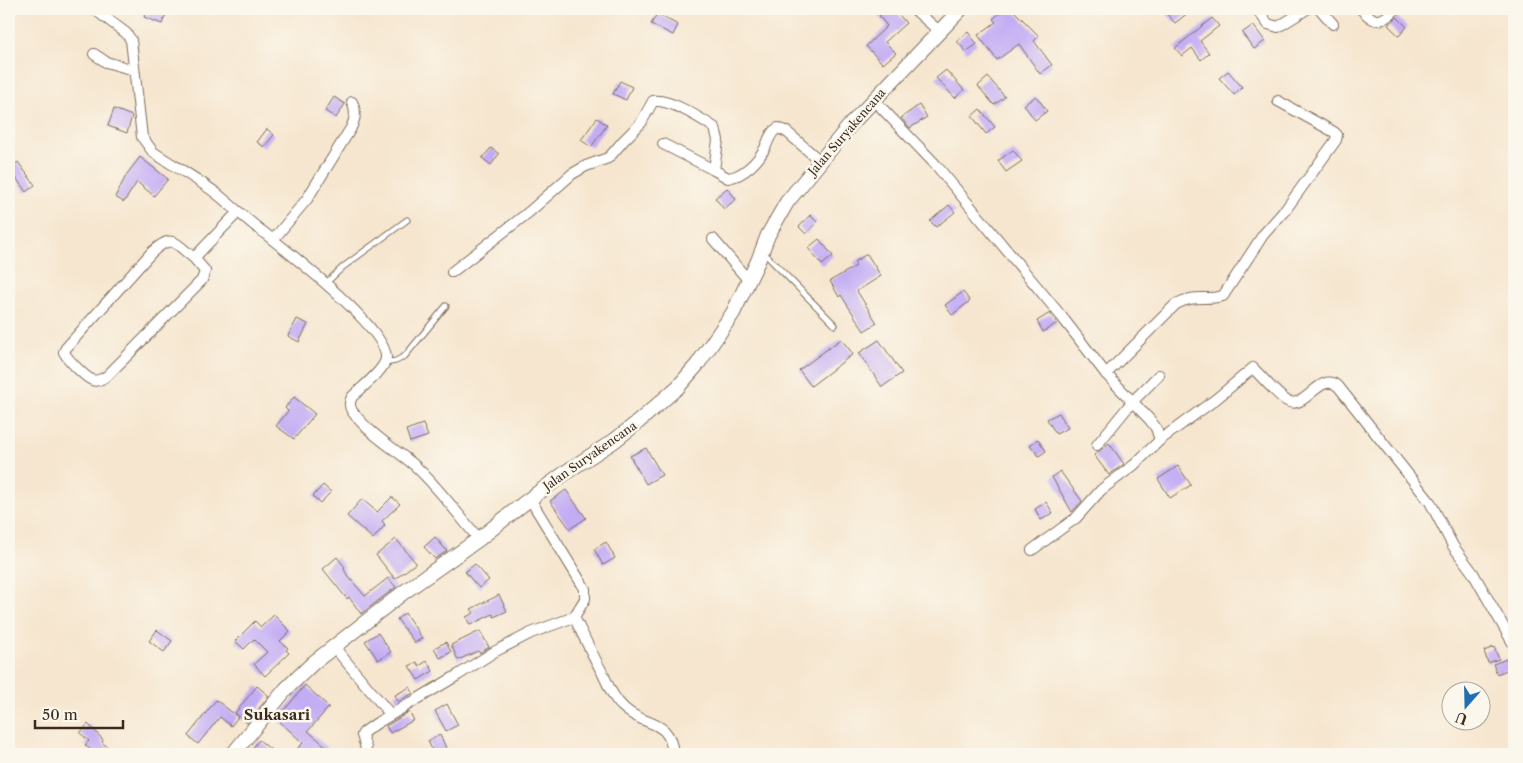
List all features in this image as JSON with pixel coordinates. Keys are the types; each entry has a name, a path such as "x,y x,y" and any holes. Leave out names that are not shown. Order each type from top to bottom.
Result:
{"street":[{"path":"94,9 131,40 142,137 148,147 171,164 198,180 326,283 348,303 371,329 384,348 386,355 385,363 380,371 352,397 350,408 363,424 392,450 414,465 479,539"},
{"path":"914,9 939,31"},
{"name":"Jalan Suryakencana","path":"233,754 286,689 313,663 404,592 479,539 530,498 572,468 614,442 678,387 698,365 723,329 749,282 780,212 851,124 961,9"},
{"path":"1257,9 1268,24 1278,27 1307,9"},
{"path":"1320,9 1332,24"},
{"path":"1361,9 1377,21 1385,19 1396,9"},
{"path":"94,54 106,62 134,70"},
{"path":"874,100 936,165 1062,317 1106,374 1150,420 1156,428 1160,440"},
{"path":"452,272 529,212 572,174 586,166 608,158 641,123 653,101 662,101 685,110 715,128 718,140 714,170"},
{"path":"1106,374 1176,304 1191,298 1209,299 1223,296 1233,278 1263,235 1286,209 1336,140 1334,132 1278,101"},
{"path":"273,240 307,199 351,128 355,117 352,102"},
{"path":"663,144 728,178 744,172 760,155 772,132 778,128 787,132 820,162"},
{"path":"194,258 238,212"},
{"path":"713,239 749,282"},
{"path":"164,242 173,242 194,258 205,271 202,280 107,376 100,380 91,380 66,358 64,352 66,348 151,253 164,242"},
{"path":"1032,550 1076,518 1101,490 1134,466 1160,440 1216,400 1253,368 1288,402 1293,403 1300,401 1324,383 1330,382 1334,383 1430,502 1453,546 1473,573 1514,645"},
{"path":"1098,445 1132,402 1159,375"},
{"path":"364,754 366,748 362,739 364,732 390,714 428,694 494,652 531,633 574,617 584,599 585,589 530,498"},
{"path":"574,617 612,693 622,707 630,713 665,730 672,742 673,754"},
{"path":"334,647 390,714"}],"lane":[{"path":"326,283 343,267 407,220"},
{"path":"762,250 836,325"},
{"path":"385,363 405,356 446,306"}],"building":[{"path":"147,9 168,9 162,24 144,17"},
{"path":"887,9 894,9 906,23 885,42 896,53 883,64 866,46 887,26 879,16"},
{"path":"1004,9 1012,9 1039,36 1034,41 1052,65 1040,74 1019,44 997,60 978,35 996,22 993,19"},
{"path":"1171,9 1193,9 1175,23 1166,13"},
{"path":"657,14 678,25 673,35 651,24"},
{"path":"1397,17 1407,27 1399,36 1388,25"},
{"path":"1212,18 1219,26 1200,41 1209,53 1201,60 1192,48 1182,56 1175,48"},
{"path":"1253,25 1265,41 1254,49 1242,33"},
{"path":"968,32 977,44 966,52 957,41"},
{"path":"946,70 964,90 955,98 936,78"},
{"path":"1228,71 1242,87 1234,95 1219,78"},
{"path":"988,77 1005,97 994,105 978,86"},
{"path":"620,81 632,87 626,100 613,94"},
{"path":"1036,96 1047,111 1035,120 1024,105"},
{"path":"334,97 345,104 336,118 325,111"},
{"path":"919,105 927,117 910,128 901,118"},
{"path":"114,109 132,116 127,133 108,126"},
{"path":"980,109 995,127 986,134 972,116"},
{"path":"597,118 607,125 591,147 581,140"},
{"path":"267,129 274,135 264,147 257,142"},
{"path":"491,148 499,154 491,165 482,158"},
{"path":"1013,150 1022,161 1006,172 998,161"},
{"path":"140,157 168,179 154,196 137,182 124,202 115,197 127,174"},
{"path":"18,162 35,185 26,192 9,168"},
{"path":"727,188 736,199 724,209 715,198"},
{"path":"949,205 955,212 936,227 930,221"},
{"path":"810,215 817,222 806,234 799,227"},
{"path":"819,239 833,256 822,265 808,248"},
{"path":"867,254 881,276 857,291 877,323 864,331 841,295 839,297 830,281 856,266 854,262"},
{"path":"963,292 970,301 952,315 945,305"},
{"path":"1050,313 1057,323 1043,332 1037,321"},
{"path":"297,319 308,324 299,342 288,336"},
{"path":"841,339 853,354 811,386 799,370"},
{"path":"879,340 902,373 882,387 859,353"},
{"path":"294,397 315,414 294,439 276,426 288,411 285,408"},
{"path":"1059,413 1068,428 1056,434 1047,419"},
{"path":"423,424 428,436 410,442 406,430"},
{"path":"1038,439 1046,451 1039,456 1030,445"},
{"path":"1109,443 1124,464 1109,475 1094,455"},
{"path":"646,448 662,475 646,484 630,456"},
{"path":"1178,466 1191,485 1170,498 1158,479"},
{"path":"1060,471 1082,501 1072,512 1052,477"},
{"path":"323,485 331,492 320,503 313,496"},
{"path":"566,490 586,518 570,529 550,501"},
{"path":"392,497 400,504 382,521 385,525 373,539 347,516 362,499 377,512"},
{"path":"1046,502 1053,513 1041,520 1035,509"},
{"path":"435,537 447,551 435,559 424,547"},
{"path":"396,539 416,563 395,579 376,555"},
{"path":"606,542 615,558 603,565 594,549"},
{"path":"337,557 345,567 347,575 365,596 388,578 396,587 361,614 349,597 347,599 323,569"},
{"path":"475,564 489,580 479,588 465,572"},
{"path":"499,595 507,611 494,617 493,614 470,625 466,617 474,613 471,609"},
{"path":"405,613 422,638 415,643 397,619"},
{"path":"274,615 290,631 280,641 288,648 286,650 289,653 265,676 254,664 267,652 254,639 244,649 235,641 255,621 261,627"},
{"path":"157,630 172,641 164,652 149,641"},
{"path":"480,631 489,647 480,653 478,651 458,660 451,645"},
{"path":"378,633 391,652 378,660 365,641"},
{"path":"446,642 451,652 440,658 434,648"},
{"path":"1494,647 1499,659 1488,663 1484,651"},
{"path":"1512,657 1514,667 1497,674 1493,664"},
{"path":"427,661 433,671 418,680 409,666 417,662 419,666"},
{"path":"305,685 329,707 308,731 335,754 292,754 303,743 277,719"},
{"path":"257,686 269,696 247,723 235,713"},
{"path":"410,687 413,693 398,702 395,695"},
{"path":"216,700 238,717 231,726 220,717 198,744 188,736"},
{"path":"447,704 458,725 446,731 435,711"},
{"path":"409,712 414,720 390,733 386,726"},
{"path":"88,724 103,740 102,742 115,754 95,754 85,745 89,741 80,733"},
{"path":"440,735 449,754 434,754 428,741"},
{"path":"259,740 276,754 248,754"}],"district":[{"name":"Sukasari","path":"277,715"}]}
